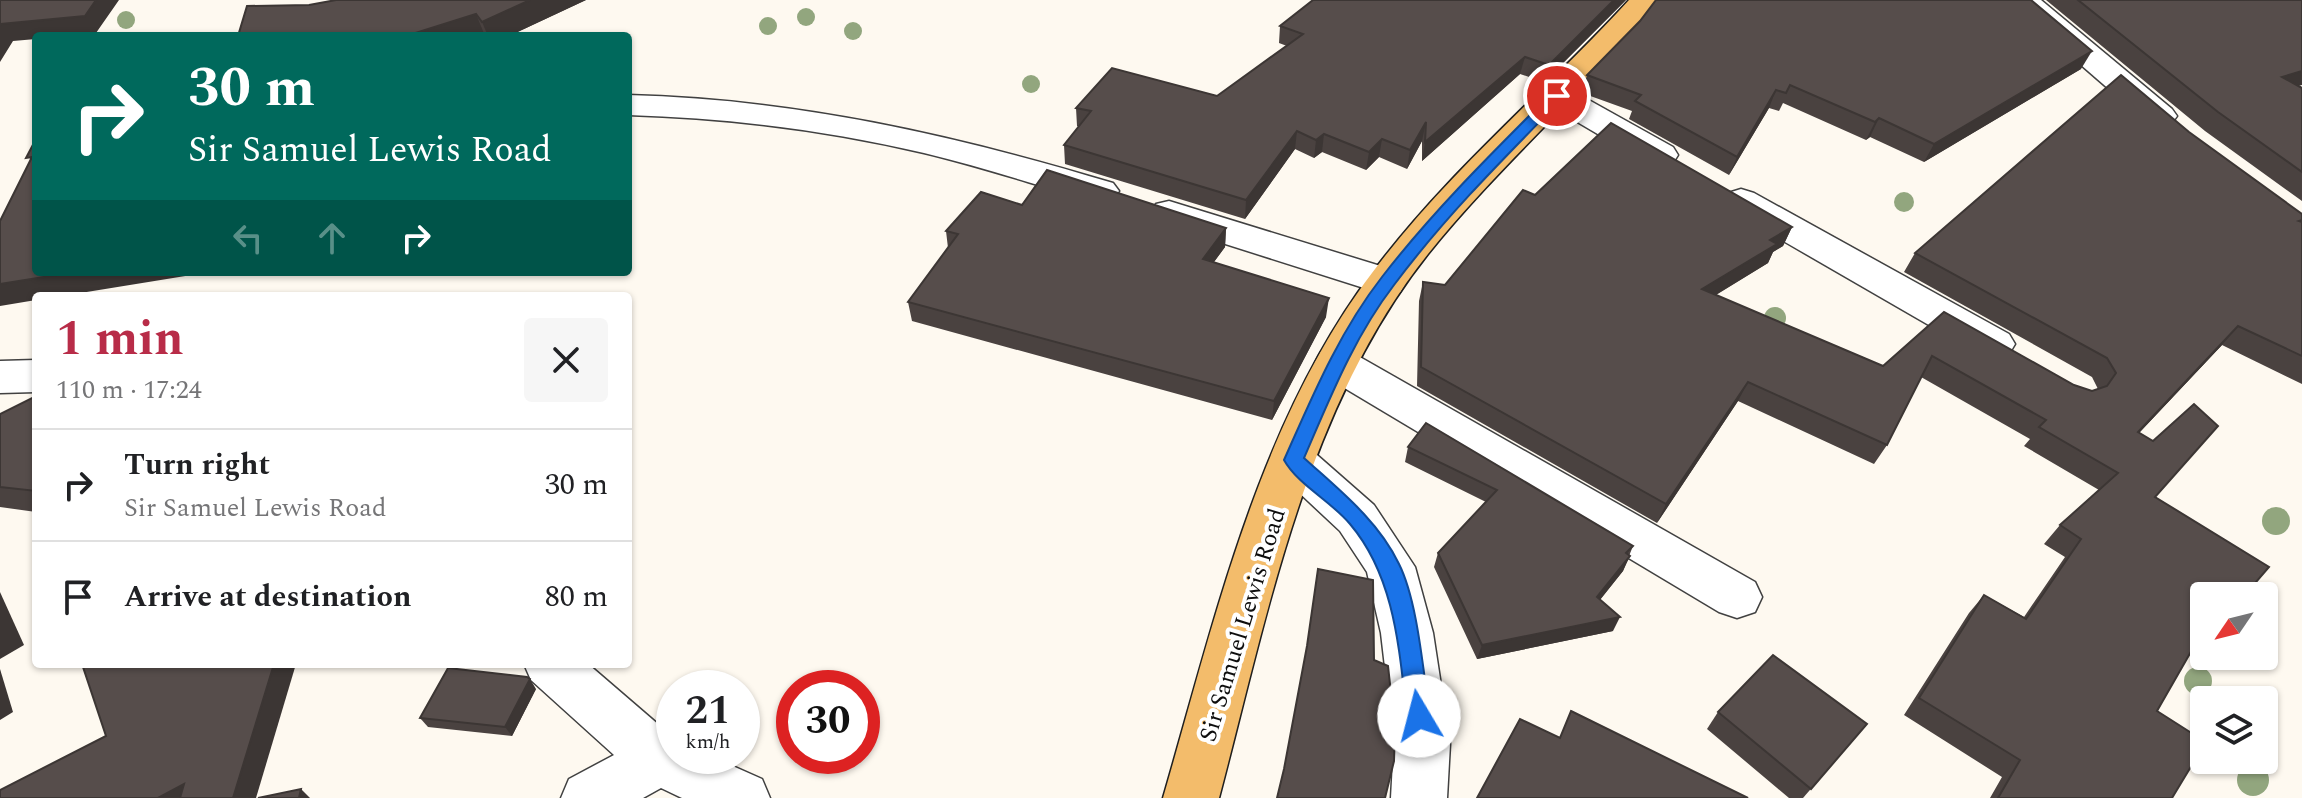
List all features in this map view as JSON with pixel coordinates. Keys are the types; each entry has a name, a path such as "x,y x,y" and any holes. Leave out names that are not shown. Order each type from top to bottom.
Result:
{"main road":[{"name":"Sir Samuel Lewis Road","path":"1191,798 1293,460 1336,363 1386,282 1474,179 1597,58 1646,0"}],"street":[{"path":"2022,0 2190,141"},
{"path":"1557,96 2022,360"},
{"path":"632,105 794,115 901,136 1045,174 1386,282"},
{"path":"1336,363 1737,597"},
{"path":"0,377 32,376"},
{"path":"1293,460 1357,518 1390,567 1407,633 1422,744 1419,798"},
{"path":"555,668 656,757"},
{"path":"589,798 656,762"},
{"path":"690,774 742,798"}],"building":[{"path":"0,0 96,0 85,16 0,26"},
{"path":"336,0 530,0 482,22 476,14 419,32 239,32 247,6 309,5"},
{"path":"1313,0 1614,0 1549,65 1525,57 1425,142 1426,122 1410,150 1382,139 1369,152 1324,134 1316,140 1297,131 1246,200 1064,145 1091,111 1076,108 1112,68 1217,96 1303,34 1280,26"},
{"path":"1656,0 2031,0 2092,51 1934,144 1879,118 1875,122 1790,85 1786,93 1776,90 1737,157 1635,101 1641,95 1587,75 1640,21"},
{"path":"2078,0 2302,0 2302,71 2282,77 2302,88 2302,172 2218,112"},
{"path":"2121,75 2189,132 2302,214 2299,221 2302,222 2302,356 2238,326 2138,432 2153,441 2194,404 2218,426 2155,497 2269,567 2256,582 2190,582 2190,653 2157,711 2190,732 2190,768 2172,798 1998,798 2020,760 1919,698 1984,595 2026,619 2081,539 2060,525 2118,473 2039,427 2046,420 1932,356 1887,445 1748,382 1666,504 1421,367 1423,282 1445,285 1523,190 1535,195 1611,123 1792,227 1770,240 1777,244 1702,289 1883,366 1944,312 2074,385 2092,391 2107,386 2116,373 2107,358 1915,253"},
{"path":"32,157 32,276 50,276 0,284 0,221"},
{"path":"1047,170 1226,228 1203,259 1329,298 1274,401 908,302 958,234 946,231 981,192 1022,205"},
{"path":"32,398 32,491 0,487 0,414"},
{"path":"1426,423 1633,546 1626,553 1630,556 1597,597 1620,617 1482,645 1438,553 1497,490 1408,447"},
{"path":"1318,569 1373,580 1374,660 1388,666 1395,729 1394,761 1385,798 1277,798 1307,646"},
{"path":"1773,655 1867,724 1811,789 1718,712"},
{"path":"83,668 273,668 233,798 180,798 184,784 158,798 0,798 0,790 106,736"},
{"path":"448,668 530,679 505,727 420,718"},
{"path":"1571,711 1748,798 1477,798 1520,719 1560,738"},
{"path":"301,789 299,798 258,798"}],"route":[{"path":"1419,716 1407,633 1390,567 1357,518 1293,460 1336,363 1386,282 1474,179 1557,96"}]}
